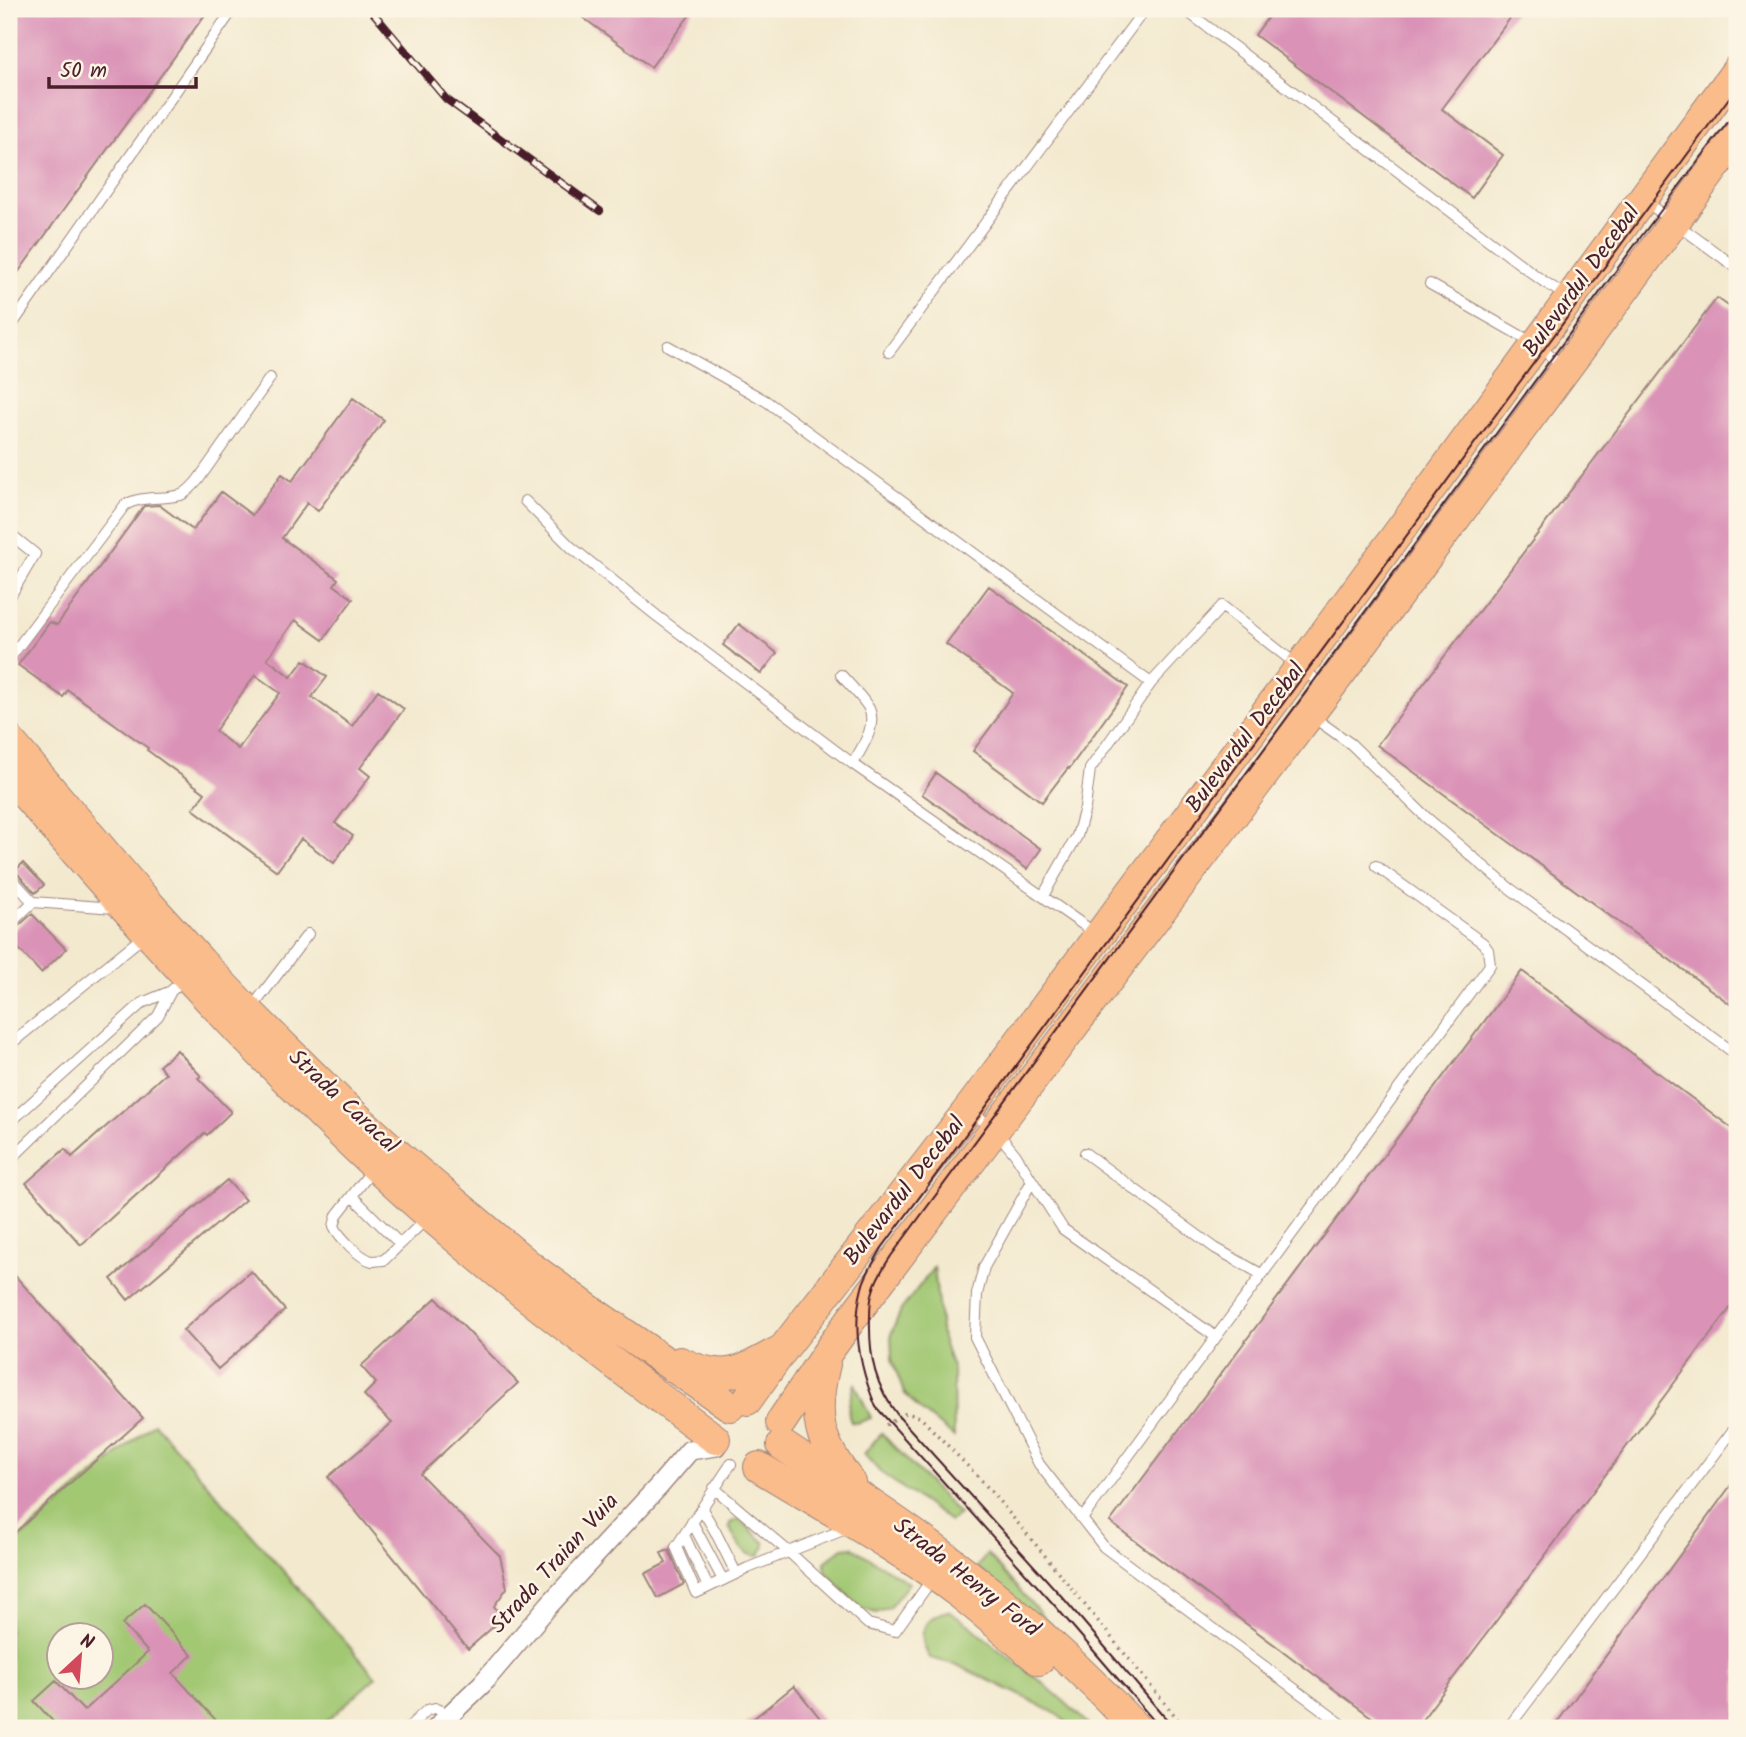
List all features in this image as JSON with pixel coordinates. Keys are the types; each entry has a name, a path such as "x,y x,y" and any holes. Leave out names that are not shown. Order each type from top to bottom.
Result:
{"main road":[{"name":"Bulevardul Decebal","path":"738,1403 784,1348 969,1109 1099,936 1300,667 1737,70"},
{"name":"Bulevardul Decebal","path":"782,1433 829,1350 1328,690 1737,137"},
{"name":"Strada Caracal","path":"9,740 186,976 249,1012 338,1100 403,1159 531,1267 633,1339 738,1403"},
{"name":"Strada Caracal","path":"9,776 132,901 147,933 186,976 285,1080 375,1166 480,1259 612,1363 727,1461"},
{"path":"633,1339 699,1370 727,1375 741,1371 784,1348"},
{"path":"829,1350 819,1392 820,1426 824,1442 843,1474 860,1514"},
{"path":"761,1402 773,1410 782,1433 777,1455 769,1463 727,1461 716,1426 721,1415 738,1403 761,1402"},
{"name":"Strada Henry Ford","path":"782,1433 860,1514 1057,1675 1109,1728"},
{"name":"Strada Henry Ford","path":"727,1461 860,1514 950,1560 999,1598 1091,1680 1136,1728"}],"street":[{"name":"Strada Traian Vuia","path":"442,1723 482,1684 549,1605 690,1450 727,1461"}],"lane":[{"path":"9,329 231,9"},
{"path":"889,352 1145,9"},
{"path":"1184,9 1540,279 1570,298"},
{"path":"1642,198 1737,268"},
{"path":"1430,284 1535,344 1566,369"},
{"path":"668,346 766,401 1151,683"},
{"path":"9,659 125,506 133,500 181,495 190,489 270,378"},
{"path":"525,501 571,547 657,616 853,764 1099,936"},
{"path":"9,533 35,554 9,598"},
{"path":"1042,896 1077,836 1085,808 1090,769 1151,683 1222,606 1328,690"},
{"path":"841,675 870,709 871,725 868,735 853,764"},
{"path":"1309,715 1351,744 1427,818 1508,887 1737,1055"},
{"path":"1082,1519 1490,965 1488,950 1483,943 1376,866"},
{"path":"9,876 33,902"},
{"path":"9,925 33,902 132,901"},
{"path":"9,1045 147,933"},
{"path":"249,1012 308,934"},
{"path":"9,1123 142,1003 186,976"},
{"path":"9,1161 158,1016 186,976"},
{"path":"969,1109 995,1130 1015,1154 1063,1229 1216,1337"},
{"path":"1084,1153 1215,1248 1261,1274"},
{"path":"375,1166 337,1215 334,1226 338,1234 363,1257 373,1261 384,1260 429,1215"},
{"path":"1032,1181 984,1267 976,1294 975,1337 1039,1464 1104,1547 1347,1728"},
{"path":"352,1196 400,1244"},
{"path":"1508,1728 1737,1425"},
{"path":"860,1514 789,1552 708,1587 684,1535 727,1461 789,1552 868,1624 895,1631 934,1576"},
{"path":"702,1508 736,1573"},
{"path":"692,1522 723,1580"},
{"path":"408,1728 427,1710 435,1708 442,1711 442,1723"}],"path":[{"path":"886,1425 906,1413 920,1417 983,1482 1185,1728"},
{"path":"950,1461 959,1457"}],"green space":[{"path":"934,1267 942,1339 953,1370 954,1437 904,1393 892,1359 891,1334 901,1310"},
{"path":"855,1384 871,1418 857,1423 851,1422 849,1412"},
{"path":"154,1423 376,1677 319,1728 9,1728 9,1548"},
{"path":"881,1433 959,1514 950,1521 880,1472 864,1454"},
{"path":"739,1519 765,1543 759,1556 744,1551 729,1527 730,1523"},
{"path":"852,1547 909,1583 889,1608 876,1613 860,1608 825,1571 825,1562 843,1548"},
{"path":"987,1554 1084,1662 977,1567"},
{"path":"948,1611 1037,1678 1092,1728 1074,1728 1055,1713 1026,1698 957,1665 930,1658 923,1642 924,1628 932,1618"}],"building":[{"path":"9,9 209,9 9,285"},
{"path":"571,9 694,9 651,67"},
{"path":"1274,9 1517,9 1442,109 1503,155 1472,198 1255,35"},
{"path":"1717,298 1737,312 1737,1009 1377,745"},
{"path":"353,398 384,420 318,511 307,503 282,538 338,579 334,585 353,599 323,640 295,620 267,659 291,677 304,660 327,677 312,697 352,726 378,690 404,709 360,768 370,776 335,823 353,836 334,863 301,839 277,871 193,809 205,793 68,690 63,697 18,665 50,622 57,625 144,506 159,505 193,530 221,492 252,515 282,474 292,481","holes":["255,675 280,693 238,749 215,731"]},
{"path":"989,586 1128,687 1042,802 973,751 1013,693 946,644"},
{"path":"739,624 777,653 761,674 723,645"},
{"path":"936,773 1041,849 1027,869 922,794"},
{"path":"23,863 44,885 35,893 15,871"},
{"path":"32,914 66,949 41,973 9,938 9,932"},
{"path":"1522,971 1737,1132 1737,1299 1416,1728 1386,1728 1110,1522"},
{"path":"177,1050 201,1076 198,1078 231,1112 81,1245 26,1183 65,1149 72,1157 166,1073 159,1066"},
{"path":"227,1180 245,1200 128,1300 111,1279"},
{"path":"9,1269 143,1418 9,1538"},
{"path":"251,1271 285,1310 218,1369 183,1330"},
{"path":"436,1298 518,1383 420,1474 500,1556 507,1588 494,1606 502,1619 468,1649 328,1477 392,1423 364,1395 376,1383 361,1366"},
{"path":"1737,1477 1737,1728 1553,1728"},
{"path":"669,1550 684,1584 658,1598 645,1574 666,1563 661,1553"},
{"path":"145,1604 192,1655 173,1673 223,1728 59,1728 34,1701 46,1690 66,1692 84,1711 105,1692 116,1692 116,1682 148,1652 122,1624"},
{"path":"794,1686 828,1728 742,1728"}],"tram line":[{"path":"1160,1728 1056,1607 876,1407 862,1363 857,1334 863,1283 882,1248 1737,87"},
{"path":"1174,1728 1064,1599 899,1417 884,1394 872,1359 870,1311 874,1286 891,1256 1737,110"}],"railway":[{"path":"370,9 446,99 600,211"}]}
